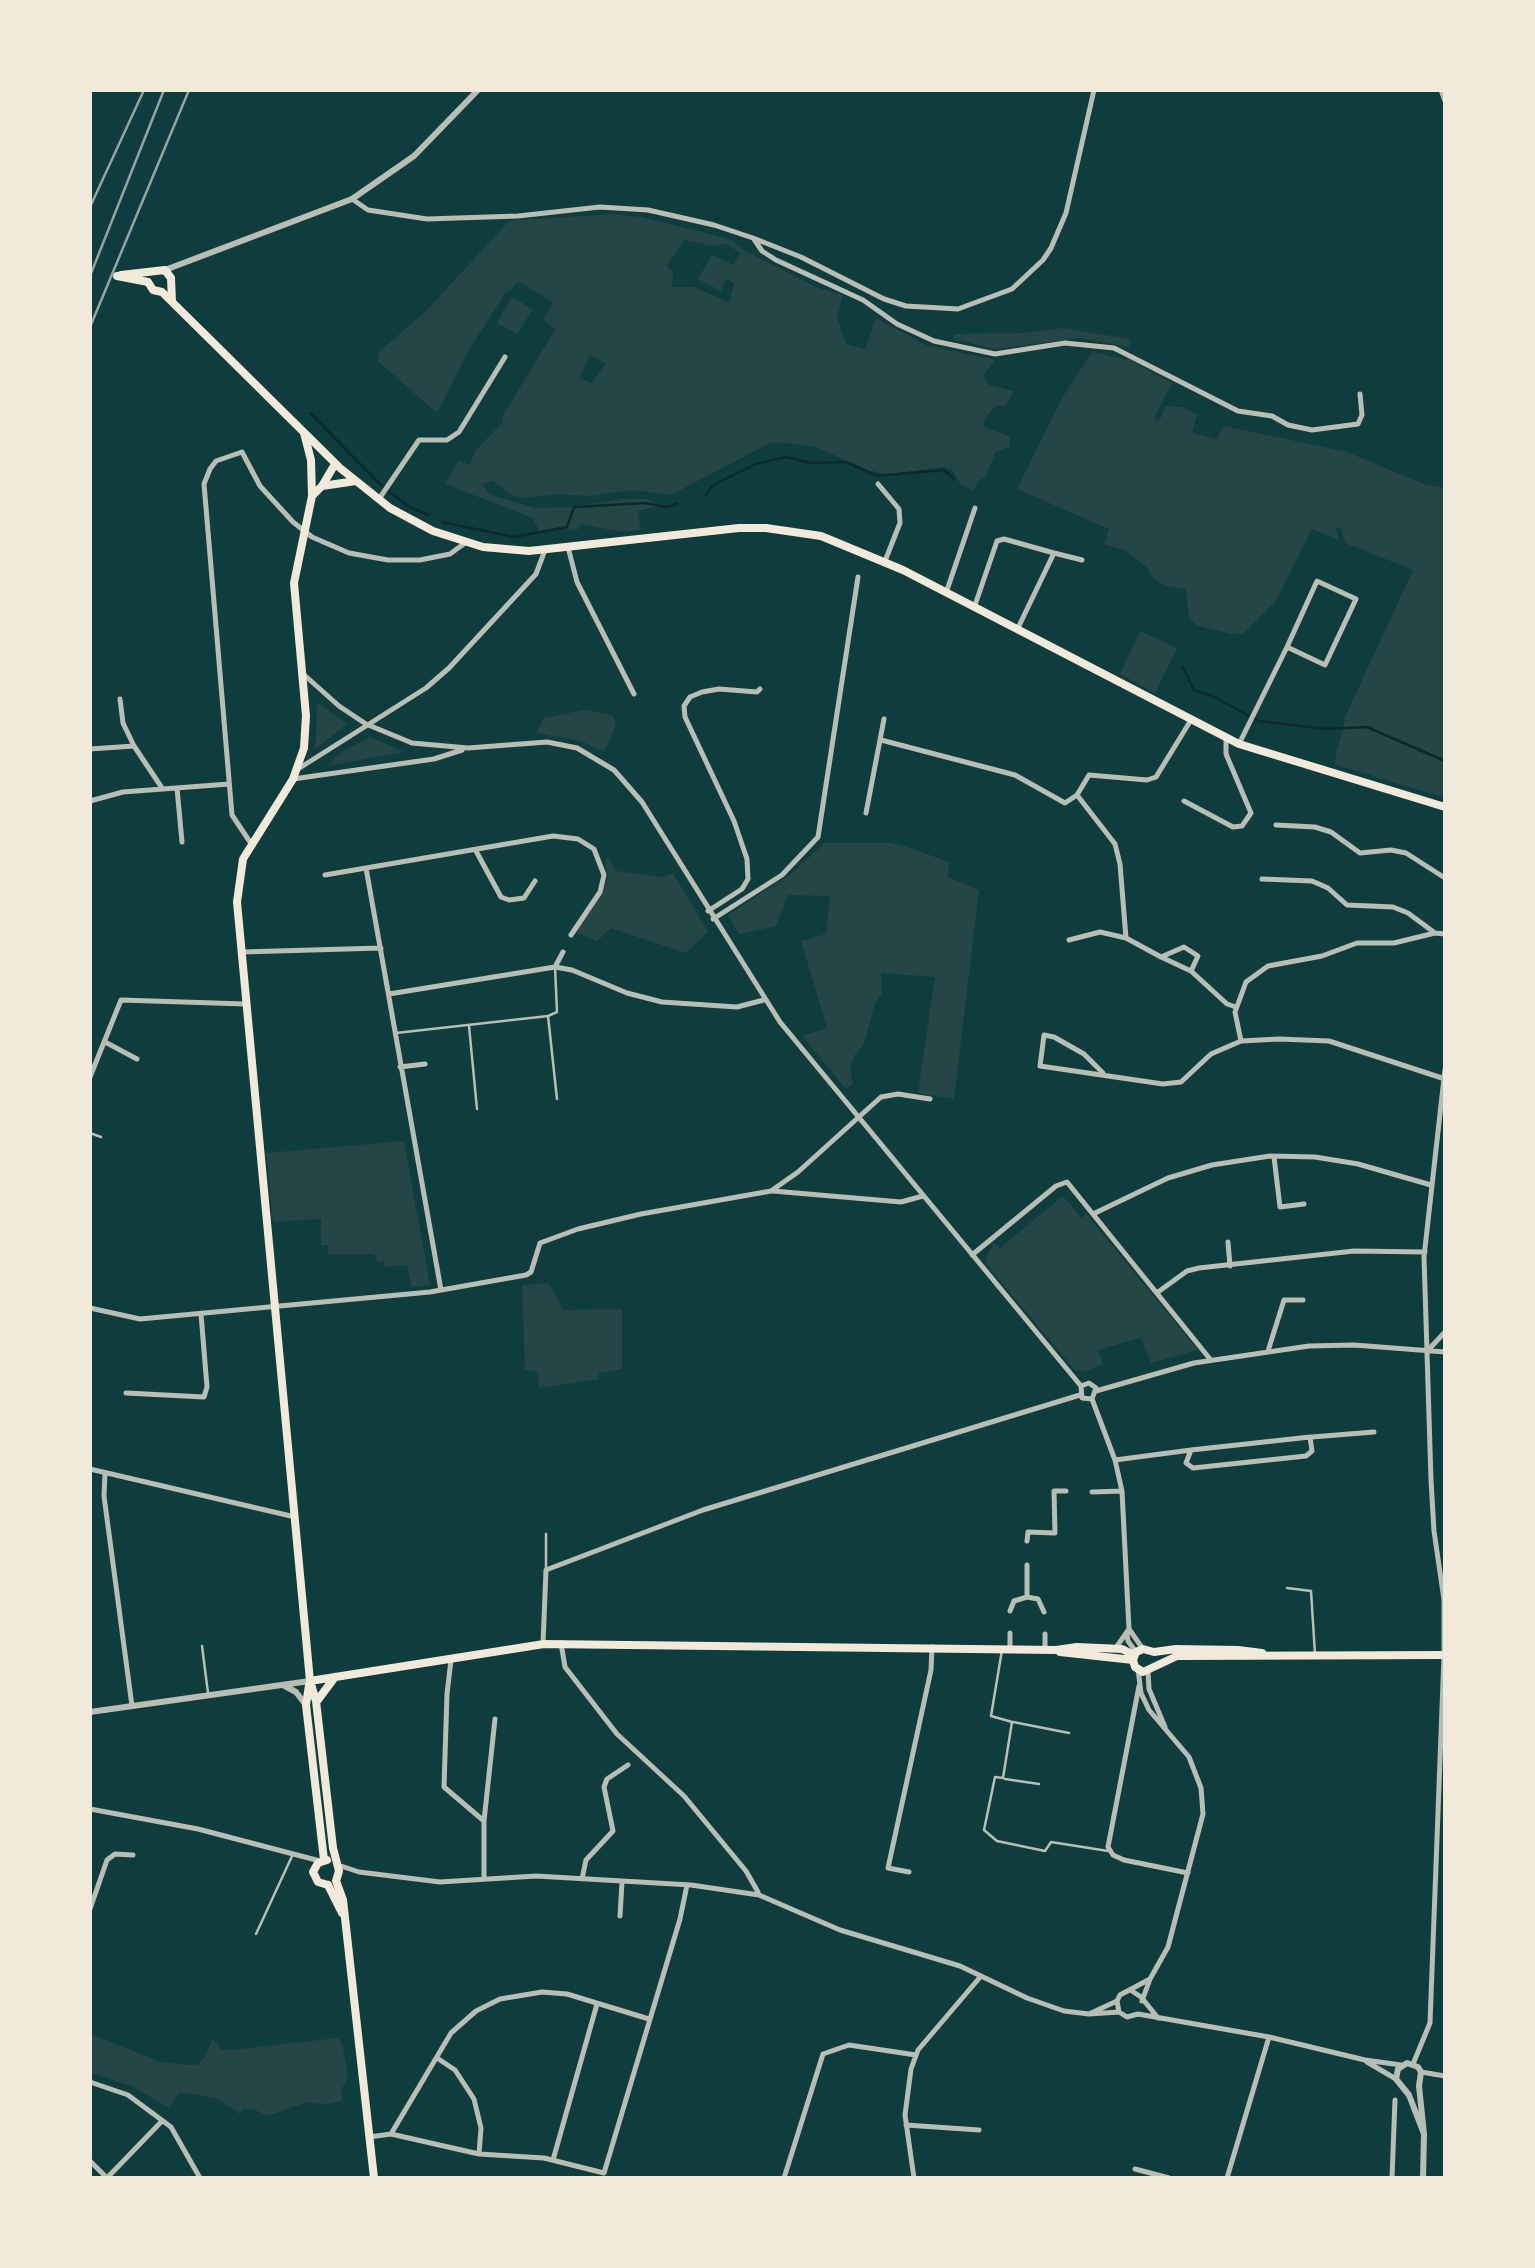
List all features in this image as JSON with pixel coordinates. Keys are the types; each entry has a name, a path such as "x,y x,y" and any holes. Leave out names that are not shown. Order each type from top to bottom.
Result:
{"main road":[{"path":"167,281 153,290 149,278 157,268 167,281 172,302 333,462 356,480 384,493 410,520 465,543 499,549 545,550 642,537 766,528 821,536 885,561 1239,744 1445,808"},
{"path":"304,433 312,496 294,583 306,716 304,748 293,779 250,842 237,889 310,1681 316,1702 336,1864 334,1881 343,1916 374,2178"},
{"path":"312,473 333,462"},
{"path":"312,496 322,486 333,462"},
{"path":"322,486 356,480"},
{"path":"310,1681 542,1644 1045,1650 1077,1647 1114,1648 1136,1654"},
{"path":"1056,1650 1072,1655 1136,1654 1176,1648 1444,1655"},
{"path":"1154,1652 1156,1663"},
{"path":"1136,1654 1138,1669 1148,1671 1156,1663 1177,1656 1262,1653"},
{"path":"316,1702 335,1676"},
{"path":"310,1681 306,1704 324,1844 314,1872 318,1882 334,1881"},
{"path":"318,1860 336,1864"}],"street":[{"path":"167,281 190,260 352,199 414,156 478,90"},
{"path":"352,199 368,210 427,219 629,208 685,218 754,238 884,299 906,306 958,309 993,298 1043,260 1059,233 1094,90"},
{"path":"1441,90 1445,102"},
{"path":"754,238 776,260 862,300 897,324 934,341 995,354 1064,343 1114,348 1238,411 1272,416 1288,426 1312,430 1358,424 1362,415 1360,394"},
{"path":"384,493 420,440 447,440 459,432 505,358"},
{"path":"250,842 232,818 228,784 204,484 216,460 242,452 260,486 303,532 367,558 436,558 465,543"},
{"path":"878,484 899,509 900,523 885,561"},
{"path":"946,593 975,508"},
{"path":"974,608 998,540 1082,560"},
{"path":"568,547 577,582 634,694"},
{"path":"298,769 426,688 449,668 536,574 545,550"},
{"path":"1017,630 1054,553"},
{"path":"713,919 782,875 818,837 858,578"},
{"path":"1239,744 1317,581 1356,599 1325,665 1287,647"},
{"path":"302,673 339,706 394,737 468,748 547,742 577,748 600,759 629,784 764,1000 1081,1386 1080,1396"},
{"path":"708,911 742,889 748,879 747,859 734,821 685,717 684,706 690,697 702,692 760,689"},
{"path":"120,699 123,723 162,788"},
{"path":"866,813 884,719"},
{"path":"881,740 1014,775 1065,803 1077,795 1090,775 1147,780 1156,777 1191,720"},
{"path":"1184,800 1233,827 1242,826 1251,814 1226,754 1226,738"},
{"path":"420,762 424,744"},
{"path":"90,749 134,746"},
{"path":"293,779 420,762 468,748"},
{"path":"90,801 122,792 228,784"},
{"path":"177,788 182,842"},
{"path":"1077,795 1114,844 1120,864 1126,938"},
{"path":"1276,825 1316,826 1360,852 1406,853 1445,878"},
{"path":"325,875 567,836 594,848 602,864 603,884 571,935"},
{"path":"476,850 501,897 524,898 535,881"},
{"path":"366,868 441,1290"},
{"path":"1262,880 1312,881 1328,888 1347,905 1393,907 1435,933"},
{"path":"1069,940 1100,932 1126,938 1190,971 1236,1008"},
{"path":"1241,1042 1236,1008 1246,982 1268,966 1322,956 1358,943 1394,943 1445,934"},
{"path":"242,952 381,948"},
{"path":"1161,957 1184,948 1198,956 1190,971"},
{"path":"555,967 563,952"},
{"path":"389,994 555,967 662,1002 737,1007 764,1000"},
{"path":"90,1077 120,1000 245,1004"},
{"path":"1103,1073 1084,1054 1044,1035 1040,1066 1163,1084 1181,1082 1211,1054 1241,1042 1279,1038 1329,1041 1444,1079"},
{"path":"106,1042 137,1058"},
{"path":"400,1067 425,1064"},
{"path":"1413,2064 1430,2022 1444,1655 1444,1600 1432,1497 1424,1252 1445,1069"},
{"path":"771,1191 798,1172 881,1097 898,1094 930,1099"},
{"path":"1095,1214 1168,1178 1212,1165 1274,1156 1358,1164 1431,1185"},
{"path":"1274,1156 1280,1206 1304,1204"},
{"path":"972,1255 1056,1186 1067,1182 1210,1359"},
{"path":"90,1308 140,1319 441,1290 526,1276 532,1272 540,1243 578,1229 720,1198 771,1191 902,1202 924,1196"},
{"path":"1228,1242 1230,1266"},
{"path":"1158,1292 1188,1270 1354,1251 1424,1252"},
{"path":"1268,1351 1284,1300 1303,1300"},
{"path":"126,1393 204,1397 207,1387 201,1313"},
{"path":"1429,1349 1445,1332"},
{"path":"1136,1654 1128,1632 1122,1492 1115,1460 1092,1399 1096,1391 1210,1359 1268,1351 1333,1345 1445,1352"},
{"path":"1081,1386 1089,1383 1096,1391"},
{"path":"542,1644 546,1570 703,1510 1080,1396 1092,1399"},
{"path":"1115,1460 1374,1432"},
{"path":"1166,1454 1193,1468 1306,1456 1312,1451 1310,1437"},
{"path":"1250,1443 1251,1461"},
{"path":"1186,1464 1191,1450"},
{"path":"90,1469 294,1516"},
{"path":"105,1472 104,1496 132,1706"},
{"path":"1028,1541 1028,1532 1055,1532 1054,1490 1066,1491"},
{"path":"1092,1492 1122,1492"},
{"path":"1027,1565 1027,1597"},
{"path":"1010,1611 1014,1601 1027,1597 1038,1599 1044,1612"},
{"path":"1114,1648 1128,1632"},
{"path":"1006,1649 1010,1634"},
{"path":"1044,1634 1045,1650"},
{"path":"560,1644 566,1666 597,1709 617,1734 684,1796 746,1870 759,1894"},
{"path":"909,1872 888,1868 931,1670 932,1647"},
{"path":"452,1657 444,1787 484,1820"},
{"path":"1138,1669 1149,1710 1189,1758 1201,1788 1203,1819 1168,1947 1150,1979 1138,2014"},
{"path":"1148,1671 1149,1689 1166,1730"},
{"path":"90,1712 310,1681"},
{"path":"1140,1683 1108,1847 1124,1860 1188,1873"},
{"path":"282,1684 306,1704"},
{"path":"484,1878 484,1820 495,1719"},
{"path":"582,1880 586,1860 613,1831 604,1787 607,1779 628,1765"},
{"path":"90,1809 198,1829 318,1860"},
{"path":"90,1908 108,1860 115,1854 133,1855"},
{"path":"296,1855 314,1872"},
{"path":"336,1864 359,1872 440,1882 536,1876 686,1885 759,1894 840,1930 960,1966 1046,2004 1089,2014 1120,2012"},
{"path":"334,1881 359,1872"},
{"path":"620,1916 622,1882"},
{"path":"369,2137 391,2134 479,2154 553,2160 604,2173 680,1919 686,1885"},
{"path":"914,2178 906,2095 916,2054 981,1976"},
{"path":"1089,2014 1150,1979"},
{"path":"1131,1991 1160,2020"},
{"path":"391,2134 458,2025 476,2010 500,1999 542,1992 566,1994 650,2018"},
{"path":"1117,2001 1120,2012 1127,2017 1138,2014 1269,2037 1365,2060 1413,2064 1422,2072 1445,2076"},
{"path":"553,2160 596,2004"},
{"path":"1227,2178 1269,2037"},
{"path":"784,2178 823,2054 849,2045 916,2054"},
{"path":"436,2057 455,2070 474,2099 481,2128 479,2154"},
{"path":"1365,2060 1406,2090 1424,2134"},
{"path":"1396,2079 1402,2065"},
{"path":"1422,2072 1419,2086 1423,2178"},
{"path":"90,2082 128,2095 162,2121 179,2136 200,2178"},
{"path":"1406,2090 1419,2086"},
{"path":"1392,2178 1394,2100"},
{"path":"90,2162 108,2178 162,2121"},
{"path":"906,2126 980,2130"},
{"path":"1135,2168 1169,2178"}],"lane":[{"path":"395,1034 548,1016 556,1012 555,967"},
{"path":"548,1016 557,1099"},
{"path":"469,1024 477,1109"},
{"path":"90,1132 101,1138"},
{"path":"546,1534 546,1570"},
{"path":"1286,1588 1310,1591 1315,1654"},
{"path":"202,1646 208,1694"},
{"path":"1006,1649 991,1716 1069,1733"},
{"path":"1003,1778 1012,1722"},
{"path":"1039,1784 995,1778 984,1830 997,1841 1045,1850 1051,1842 1110,1850"},
{"path":"256,1934 296,1855"}],"shaded area":[{"path":"610,214 642,217 730,239 818,288 843,295 837,318 846,344 865,349 876,318 926,345 995,360 983,376 989,385 1014,391 1005,406 996,406 984,419 983,426 1010,437 1010,447 996,451 986,476 974,490 961,485 954,472 944,467 888,474 868,470 813,446 772,442 671,495 632,490 523,498 513,496 493,481 482,484 489,494 535,508 622,499 645,499 661,505 637,511 641,530 622,532 581,524 576,531 539,531 533,518 445,484 459,461 470,465 475,451 503,422 503,415 555,330 543,319 553,303 518,281 506,292 467,353 437,413 378,361 379,352 427,310 509,221","holes":["684,240 713,246 726,244 741,253 734,265 712,255 698,279 721,291 726,279 734,283 729,303 695,287 672,287 673,272 667,266","590,355 606,364 591,383 580,378"]},
{"path":"511,297 533,309 517,334 497,323"},
{"path":"1063,328 1130,339 1129,347 1079,338 995,349 954,339 954,334"},
{"path":"1092,352 1129,360 1172,383 1154,418 1158,424 1166,406 1183,407 1197,415 1192,433 1217,439 1224,426 1347,452 1424,484 1445,488 1445,798 1334,764 1346,715 1413,570 1345,543 1341,529 1336,528 1339,540 1312,529 1276,601 1244,633 1231,634 1198,626 1189,618 1186,589 1166,586 1126,551 1104,544 1109,529 1017,489 1062,398"},
{"path":"1140,631 1177,648 1155,693 1120,674"},
{"path":"317,702 347,724 315,749 316,734"},
{"path":"584,710 612,715 616,725 604,752 581,741 536,733 544,718"},
{"path":"370,737 404,752 327,766 340,753"},
{"path":"824,843 891,843 910,848 949,862 948,877 979,890 954,1099 918,1093 935,977 881,973 882,993 875,1003 864,1044 850,1068 853,1084 846,1089 802,1036 827,1028 801,941 826,934 830,896 788,895 776,926 739,934 728,915 791,874"},
{"path":"609,858 616,871 664,877 673,873 708,932 686,953 611,928 597,941 575,932 608,879 605,860"},
{"path":"404,1141 430,1285 412,1287 407,1265 385,1267 384,1261 378,1262 374,1254 328,1254 329,1245 321,1245 321,1219 273,1222 267,1153"},
{"path":"1063,1196 1081,1218 1086,1214 1198,1350 1151,1363 1141,1338 1098,1350 1103,1364 1086,1371 1075,1370 996,1276 986,1256 994,1243 1000,1248"},
{"path":"549,1283 563,1310 622,1309 622,1369 599,1373 599,1379 539,1388 537,1371 525,1370 522,1285"},
{"path":"90,2034 161,2062 188,2065 197,2065 204,2058 213,2039 222,2050 231,2050 337,2038 342,2043 348,2076 341,2091 342,2101 307,2102 268,2116 253,2109 244,2109 240,2114 219,2099 193,2094 180,2093 169,2108 133,2087 90,2072"}],"waterway":[{"path":"310,413 382,486 408,506 428,515"},
{"path":"706,496 711,487 723,480 756,464 786,457 812,463 846,462 877,476 944,470 954,479"},
{"path":"442,522 514,537 567,527 574,507 677,504"},
{"path":"1183,667 1194,690 1259,721 1325,729 1367,727 1445,761"}],"railway":[{"path":"90,207 144,90"},
{"path":"90,276 164,90"},
{"path":"90,327 189,90"}]}
